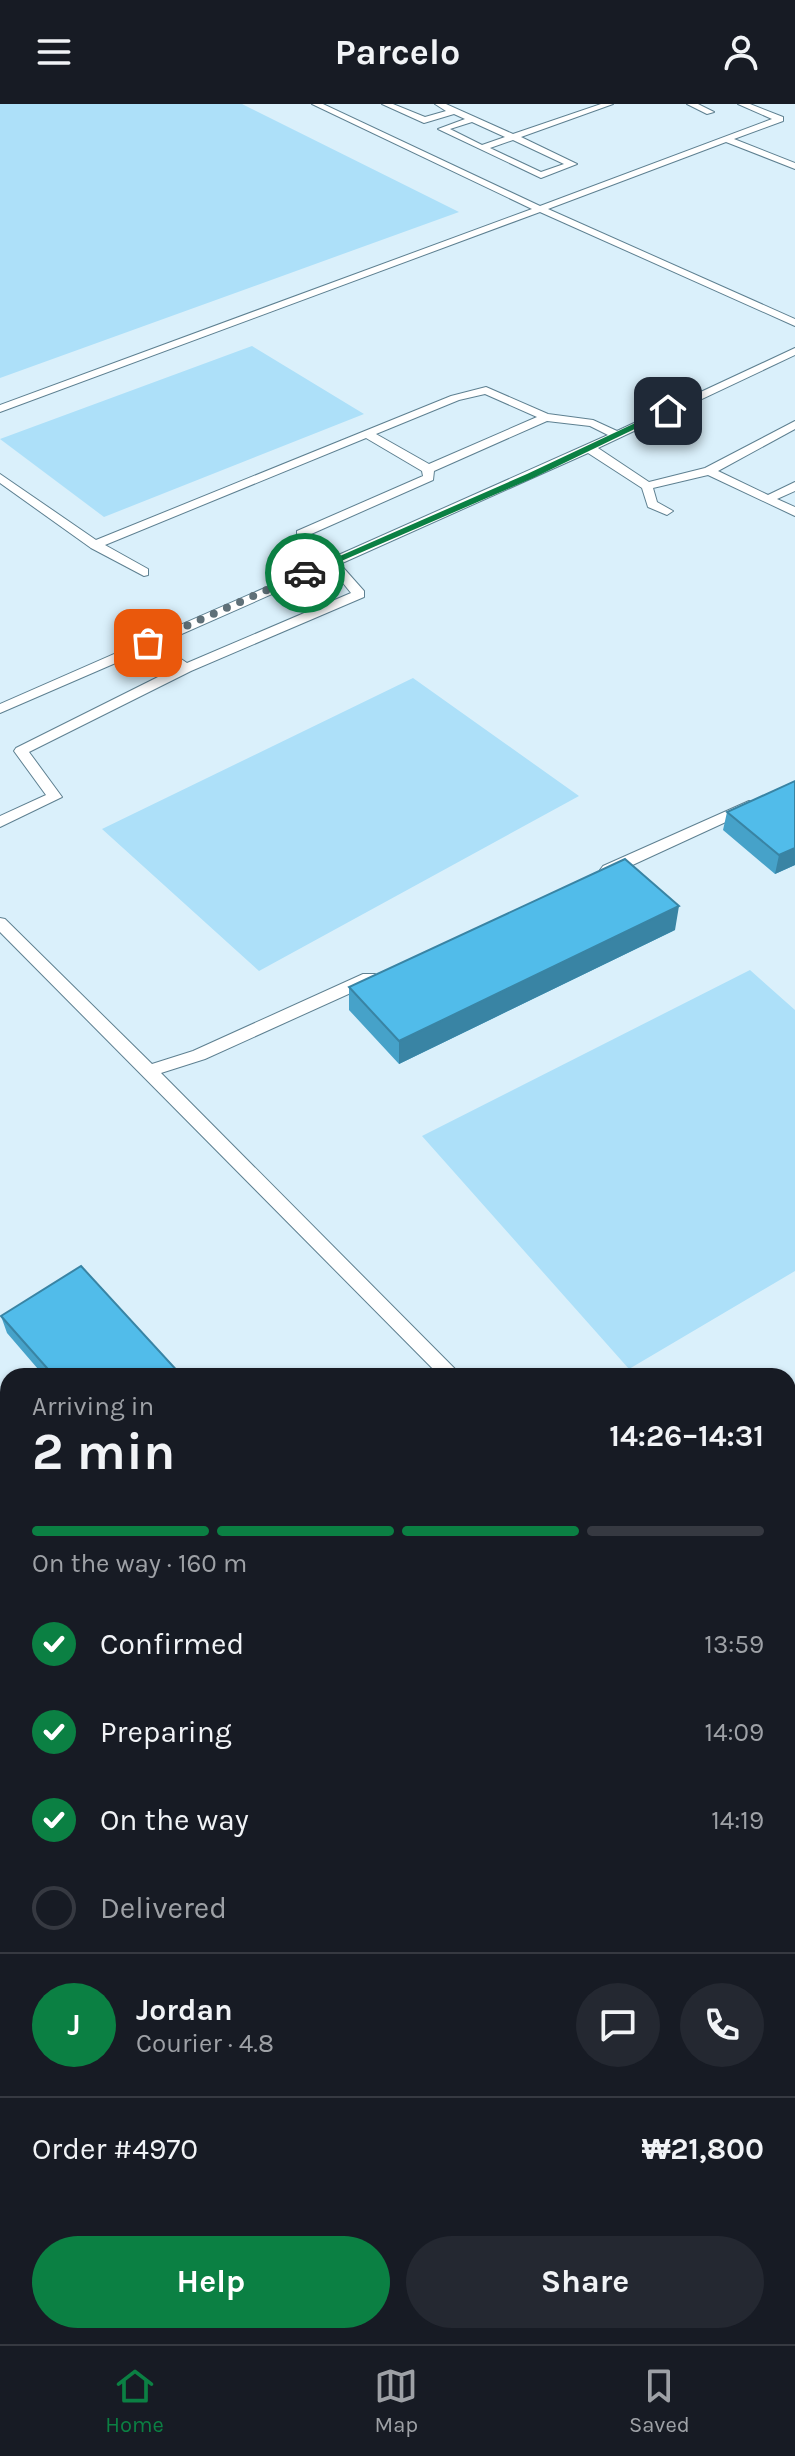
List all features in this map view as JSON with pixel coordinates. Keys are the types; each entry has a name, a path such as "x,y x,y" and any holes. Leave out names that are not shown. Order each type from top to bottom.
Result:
{"lane":[{"path":"316,104 795,323"},
{"path":"386,104 424,120 454,111"},
{"path":"439,104 454,111 473,119 513,137 572,164 541,175 442,129 473,119"},
{"path":"482,148 609,104"},
{"path":"691,104 710,112"},
{"path":"742,104 780,119"},
{"path":"0,409 795,113"},
{"path":"726,139 795,166"},
{"path":"0,709 589,448 795,351"},
{"path":"95,545 455,398 486,390 546,417 593,423 617,435"},
{"path":"428,469 546,417"},
{"path":"647,486 709,471 795,424"},
{"path":"367,434 428,469"},
{"path":"589,448 647,486 652,504 667,511"},
{"path":"0,822 55,797 21,751 186,668 359,594 332,562 301,534 429,478 428,469"},
{"path":"709,471 795,512"},
{"path":"0,478 95,545 144,572"},
{"path":"768,499 795,486"},
{"path":"148,643 186,668"},
{"path":"592,877 766,799"},
{"path":"0,923 444,1368"},
{"path":"149,1071 199,1055 388,969"}],"shaded area":[{"path":"0,104 242,104 459,212 0,378"},
{"path":"252,346 364,414 104,517 0,439"},
{"path":"413,678 579,796 259,971 102,829"},
{"path":"750,970 795,1010 795,1271 628,1368 422,1136"}],"building":[{"path":"795,781 795,848 779,855 727,812"},
{"path":"625,859 679,906 399,1041 349,987"},
{"path":"81,1266 175,1368 47,1368 1,1316"}],"way so far":[{"path":"148,643 305,573"}],"route":[{"path":"305,573 530,476 668,411"}]}
